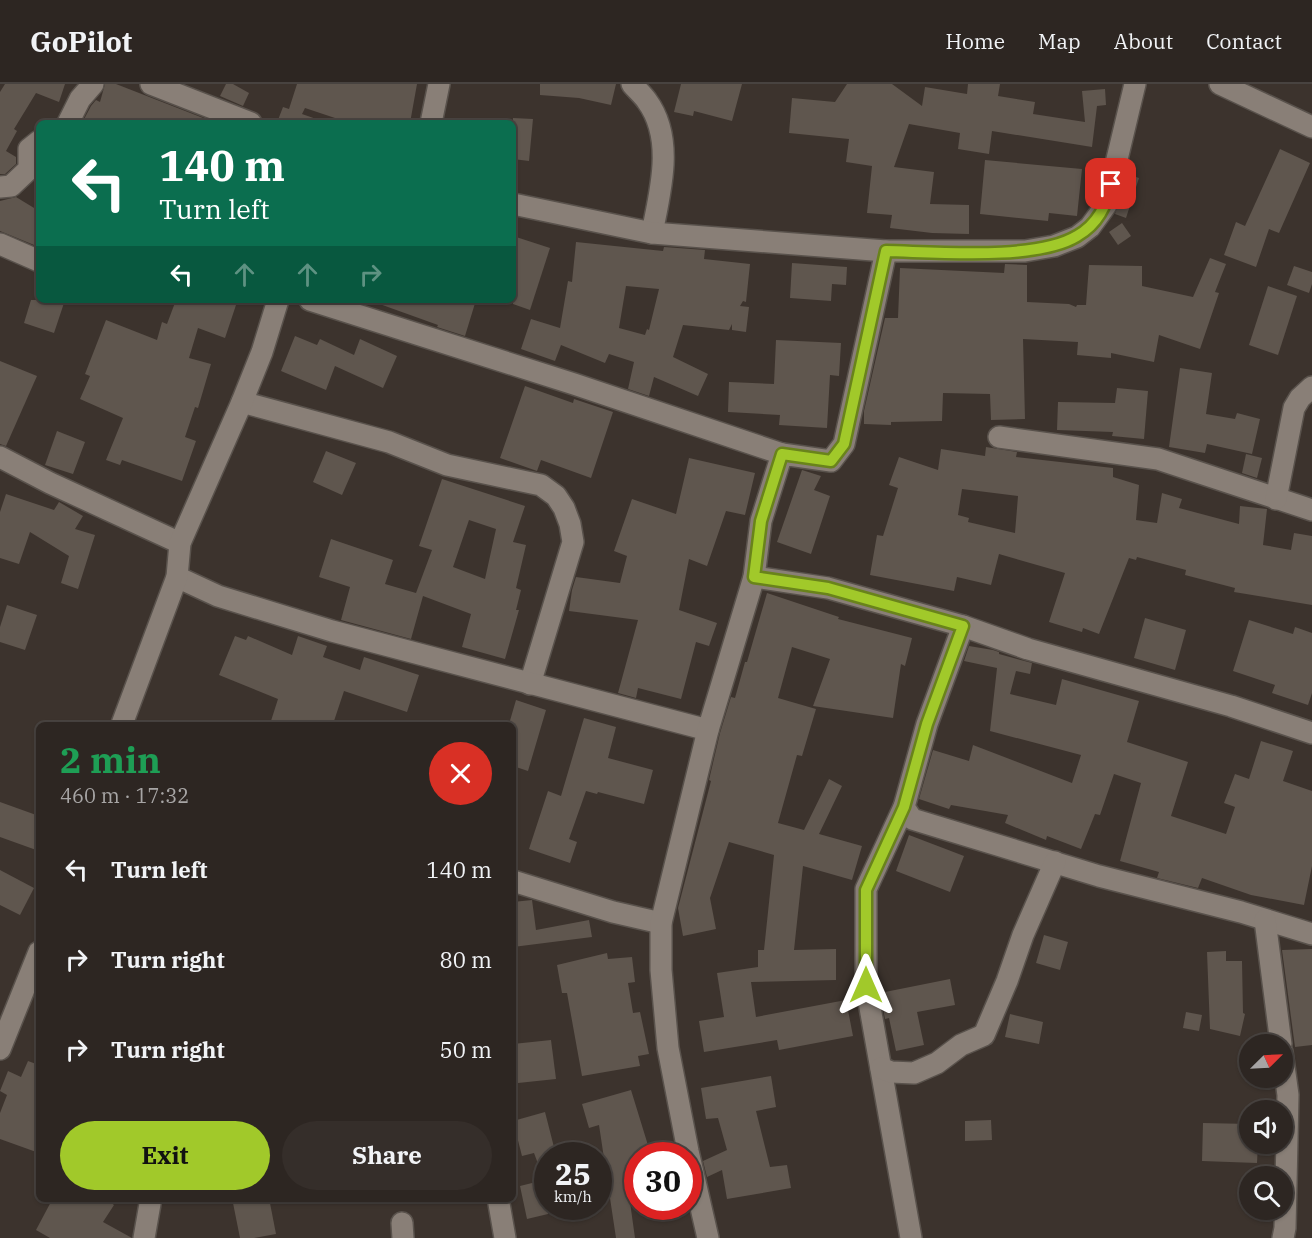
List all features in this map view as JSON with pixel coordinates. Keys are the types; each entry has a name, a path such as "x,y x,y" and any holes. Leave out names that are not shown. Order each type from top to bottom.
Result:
{"street":[{"path":"70,120 80,99 93,84"},
{"path":"151,84 176,89 244,120"},
{"path":"432,120 439,84"},
{"path":"632,84 648,102 659,125 664,157 652,233"},
{"path":"516,205 652,233 886,251 1025,251 1054,246 1077,237 1090,227 1106,205 1135,84"},
{"path":"1220,84 1312,127"},
{"path":"0,187 11,186 28,169 29,149 36,143"},
{"path":"0,244 36,260"},
{"path":"319,303 574,384 782,454 831,461 844,444 886,251"},
{"path":"123,722 177,577 180,543 242,402 262,352 277,303"},
{"path":"1276,499 1294,408 1312,387"},
{"path":"242,402 389,442 447,465 541,485 556,496 570,524 573,542 530,684"},
{"path":"999,437 1158,459 1312,510"},
{"path":"708,1238 668,1048 661,970 661,923 708,730 754,577 761,521 782,454"},
{"path":"0,457 50,483 180,543"},
{"path":"177,577 218,596 332,632 708,730"},
{"path":"754,577 828,588 963,626 1028,649 1231,706 1312,733"},
{"path":"911,1238 866,985 866,890 904,807 927,724 963,626"},
{"path":"904,807 912,819 1055,862 1312,934"},
{"path":"881,1068 891,1072 914,1073 937,1063 960,1045 984,1035 1007,981 1023,935 1055,862"},
{"path":"516,882 613,912 661,923"},
{"path":"1265,920 1280,1034"},
{"path":"0,1049 36,959"},
{"path":"1284,1238 1287,1088"},
{"path":"144,1238 150,1202"},
{"path":"499,1202 505,1238"}],"building":[{"path":"5,84 65,84 59,102 36,93 14,129 17,131 6,151 16,157 16,164 5,174 0,174 0,92"},
{"path":"105,84 116,84 208,120 84,120 96,100 100,102"},
{"path":"226,84 233,84 249,93 243,106 220,96"},
{"path":"297,84 417,84 411,120 341,120 305,108 302,114 319,120 278,120 283,107 289,109"},
{"path":"540,84 616,84 611,105 579,98 540,95"},
{"path":"681,84 742,84 732,121 694,111 693,116 674,112"},
{"path":"847,84 892,84 922,106 925,87 967,94 968,84 1000,84 998,96 1035,102 1033,114 1085,122 1082,91 1105,89 1106,105 1097,106 1092,147 992,131 989,154 958,149 960,133 909,124 894,167 934,172 930,204 969,205 969,234 932,233 890,228 892,215 867,213 872,166 846,162 849,139 789,133 792,98 835,102"},
{"path":"513,118 533,119 529,161 516,159 516,120"},
{"path":"1280,149 1310,163 1279,233 1269,229 1256,267 1224,255 1236,222 1245,226"},
{"path":"985,160 1082,169 1077,216 1049,213 1048,221 980,214"},
{"path":"1127,174 1139,178 1126,218 1115,214"},
{"path":"16,197 36,209 36,246 0,231 0,201"},
{"path":"1122,223 1131,236 1118,245 1109,232"},
{"path":"516,237 550,248 530,310 513,304 516,303"},
{"path":"576,242 663,251 664,247 705,250 704,259 750,264 746,302 743,301 740,306 749,307 746,332 732,330 732,324 729,330 683,325 673,357 708,374 698,396 654,377 649,396 628,389 634,362 609,354 605,363 561,345 555,361 521,349 531,319 560,328 568,281 572,282","holes":["626,286 659,289 649,330 647,329 645,335 619,328"]},
{"path":"1210,258 1226,264 1215,292 1219,293 1200,349 1159,335 1154,362 1111,353 1111,358 1077,355 1078,342 1023,339 1025,419 991,420 990,394 943,393 942,421 891,422 891,425 864,424 864,411 885,318 898,318 900,268 1004,273 1005,264 1027,265 1027,302 1069,304 1076,307 1086,305 1089,265 1142,266 1142,286 1193,297"},
{"path":"792,263 847,267 846,285 832,284 831,301 790,298"},
{"path":"1294,266 1312,272 1309,293 1287,285"},
{"path":"1268,286 1297,296 1278,355 1249,345"},
{"path":"31,300 36,300 36,303 64,303 54,333 24,323"},
{"path":"175,303 231,303 236,305 225,338 198,328 189,358 211,364 198,408 195,407 185,437 196,441 182,481 122,460 120,465 106,460 123,418 80,399 90,376 85,374 106,320 157,340 162,322 167,324"},
{"path":"377,303 475,303 465,336 437,327 438,325"},
{"path":"295,336 317,345 320,339 354,355 360,339 397,356 383,388 335,366 326,390 281,371"},
{"path":"776,340 841,343 839,376 830,375 827,428 779,425 780,415 728,412 729,382 774,384"},
{"path":"0,361 37,376 6,446 0,444"},
{"path":"1180,368 1212,373 1206,414 1235,419 1237,413 1260,419 1252,454 1207,444 1205,453 1169,447"},
{"path":"525,386 573,403 574,399 613,412 591,478 541,460 537,471 500,458"},
{"path":"1117,388 1148,391 1144,439 1112,436 1113,432 1057,430 1058,402 1115,403"},
{"path":"57,431 85,442 73,474 45,465"},
{"path":"986,447 1017,452 1016,457 1113,468 1113,477 1139,485 1136,520 1157,523 1162,493 1182,499 1179,508 1239,524 1240,506 1267,509 1263,545 1291,550 1294,533 1312,536 1312,605 1234,592 1235,588 1185,575 1186,570 1137,557 1136,560 1129,558 1099,634 1083,628 1082,632 1049,622 1065,573 999,554 991,585 957,577 954,591 870,575 877,535 883,536 898,488 889,485 899,457 938,470 941,449 985,456","holes":["962,489 1018,496 1015,533 968,522 969,518 958,515"]},
{"path":"326,451 356,463 342,495 313,482"},
{"path":"1246,454 1262,458 1257,478 1242,473"},
{"path":"689,458 755,473 745,515 726,511 707,566 689,559 679,610 717,623 709,646 696,642 681,699 638,688 636,698 618,693 638,620 569,611 572,590 576,577 620,583 627,556 614,551 632,499 676,514"},
{"path":"802,470 821,476 814,490 830,496 811,554 777,542"},
{"path":"442,479 525,506 513,542 526,545 516,588 521,590 516,610 519,610 505,659 462,647 471,614 423,596 411,639 341,620 350,587 319,577 331,539 393,560 385,584 416,593 432,550 419,546","holes":["469,520 496,529 485,579 453,567"]},
{"path":"6,494 54,510 59,502 83,516 75,529 95,535 78,589 61,583 69,556 30,532 19,564 0,558 0,512"},
{"path":"767,593 839,617 838,619 912,638 905,666 901,664 893,718 813,706 830,659 792,647 778,698 816,709 802,756 797,755 778,823 804,830 829,779 842,786 819,834 862,846 852,880 803,866 794,950 836,949 836,980 751,982 756,1017 846,1000 853,1036 779,1050 777,1040 704,1052 699,1021 724,1017 717,973 758,967 758,950 764,950 774,855 729,842 710,898 716,929 683,936 678,908 711,781 709,780 720,733 731,697 735,698"},
{"path":"7,605 37,615 25,650 0,642 0,627"},
{"path":"1145,618 1186,630 1175,670 1134,658"},
{"path":"1249,620 1293,634 1295,627 1312,633 1312,693 1308,705 1272,693 1275,685 1233,671"},
{"path":"235,636 246,640 248,636 292,655 298,636 327,646 323,657 360,670 364,657 419,675 407,712 344,691 334,722 271,722 278,699 219,675"},
{"path":"969,646 993,650 999,654 1032,663 1030,674 1016,671 1010,694 1056,705 1062,679 1139,701 1127,742 1188,762 1171,816 1226,834 1235,807 1224,803 1235,774 1249,779 1261,741 1293,751 1283,781 1312,791 1312,866 1304,905 1251,895 1202,878 1198,888 1157,878 1159,872 1120,861 1141,783 1114,774 1100,815 1095,814 1081,849 1047,836 1046,840 1005,823 1008,815 951,805 949,809 919,799 933,750 969,761 973,745 1072,783 1081,755 990,731 997,668 964,661"},
{"path":"516,700 546,710 528,771 516,767 516,722 510,722"},
{"path":"584,718 616,727 608,758 653,770 644,804 586,791 569,839 577,842 570,863 529,849 548,791 561,796"},
{"path":"0,802 36,815 36,850 0,837"},
{"path":"909,835 964,856 950,892 896,871"},
{"path":"0,870 34,888 20,915 0,905"},
{"path":"532,900 536,930 589,920 592,937 516,947 516,902"},
{"path":"1044,935 1068,942 1060,970 1036,963"},
{"path":"1312,949 1312,1045 1295,1047 1282,950"},
{"path":"1226,951 1226,961 1242,961 1243,1013 1245,1014 1239,1036 1210,1029 1207,952"},
{"path":"607,953 608,959 632,957 635,982 628,983 633,1013 640,1012 649,1054 638,1056 640,1066 582,1076 567,993 562,993 557,965"},
{"path":"950,979 955,1005 917,1012 924,1045 896,1051 889,1018 885,1019 880,993"},
{"path":"1186,1012 1202,1015 1199,1031 1183,1028"},
{"path":"1010,1014 1043,1022 1039,1044 1005,1037"},
{"path":"551,1040 556,1079 518,1083 516,1044"},
{"path":"28,1061 36,1064 36,1152 0,1139 0,1113 7,1095 0,1091 8,1071 21,1077"},
{"path":"771,1076 776,1107 756,1111 770,1167 787,1165 791,1188 727,1199 722,1170 707,1177 703,1161 727,1150 718,1118 706,1119 701,1088"},
{"path":"631,1090 647,1142 624,1142 624,1220 632,1220 635,1238 616,1238 612,1211 612,1142 602,1142 599,1125 589,1128 582,1104"},
{"path":"545,1112 553,1142 534,1142 534,1153 522,1156 516,1133 516,1120"},
{"path":"991,1120 992,1140 965,1141 965,1121"},
{"path":"1203,1123 1239,1124 1239,1154 1257,1154 1257,1163 1202,1161"},
{"path":"534,1182 534,1217 527,1219 520,1186"},
{"path":"51,1202 110,1202 114,1205 103,1222 132,1238 50,1238 36,1230"},
{"path":"233,1202 270,1202 276,1234 240,1238"}],"route":[{"path":"866,985 866,890 904,807 927,724 963,626 828,588 754,577 761,521 782,454 831,461 844,444 886,251 1025,251 1054,246 1077,237 1090,227 1106,205 1111,184"}]}
